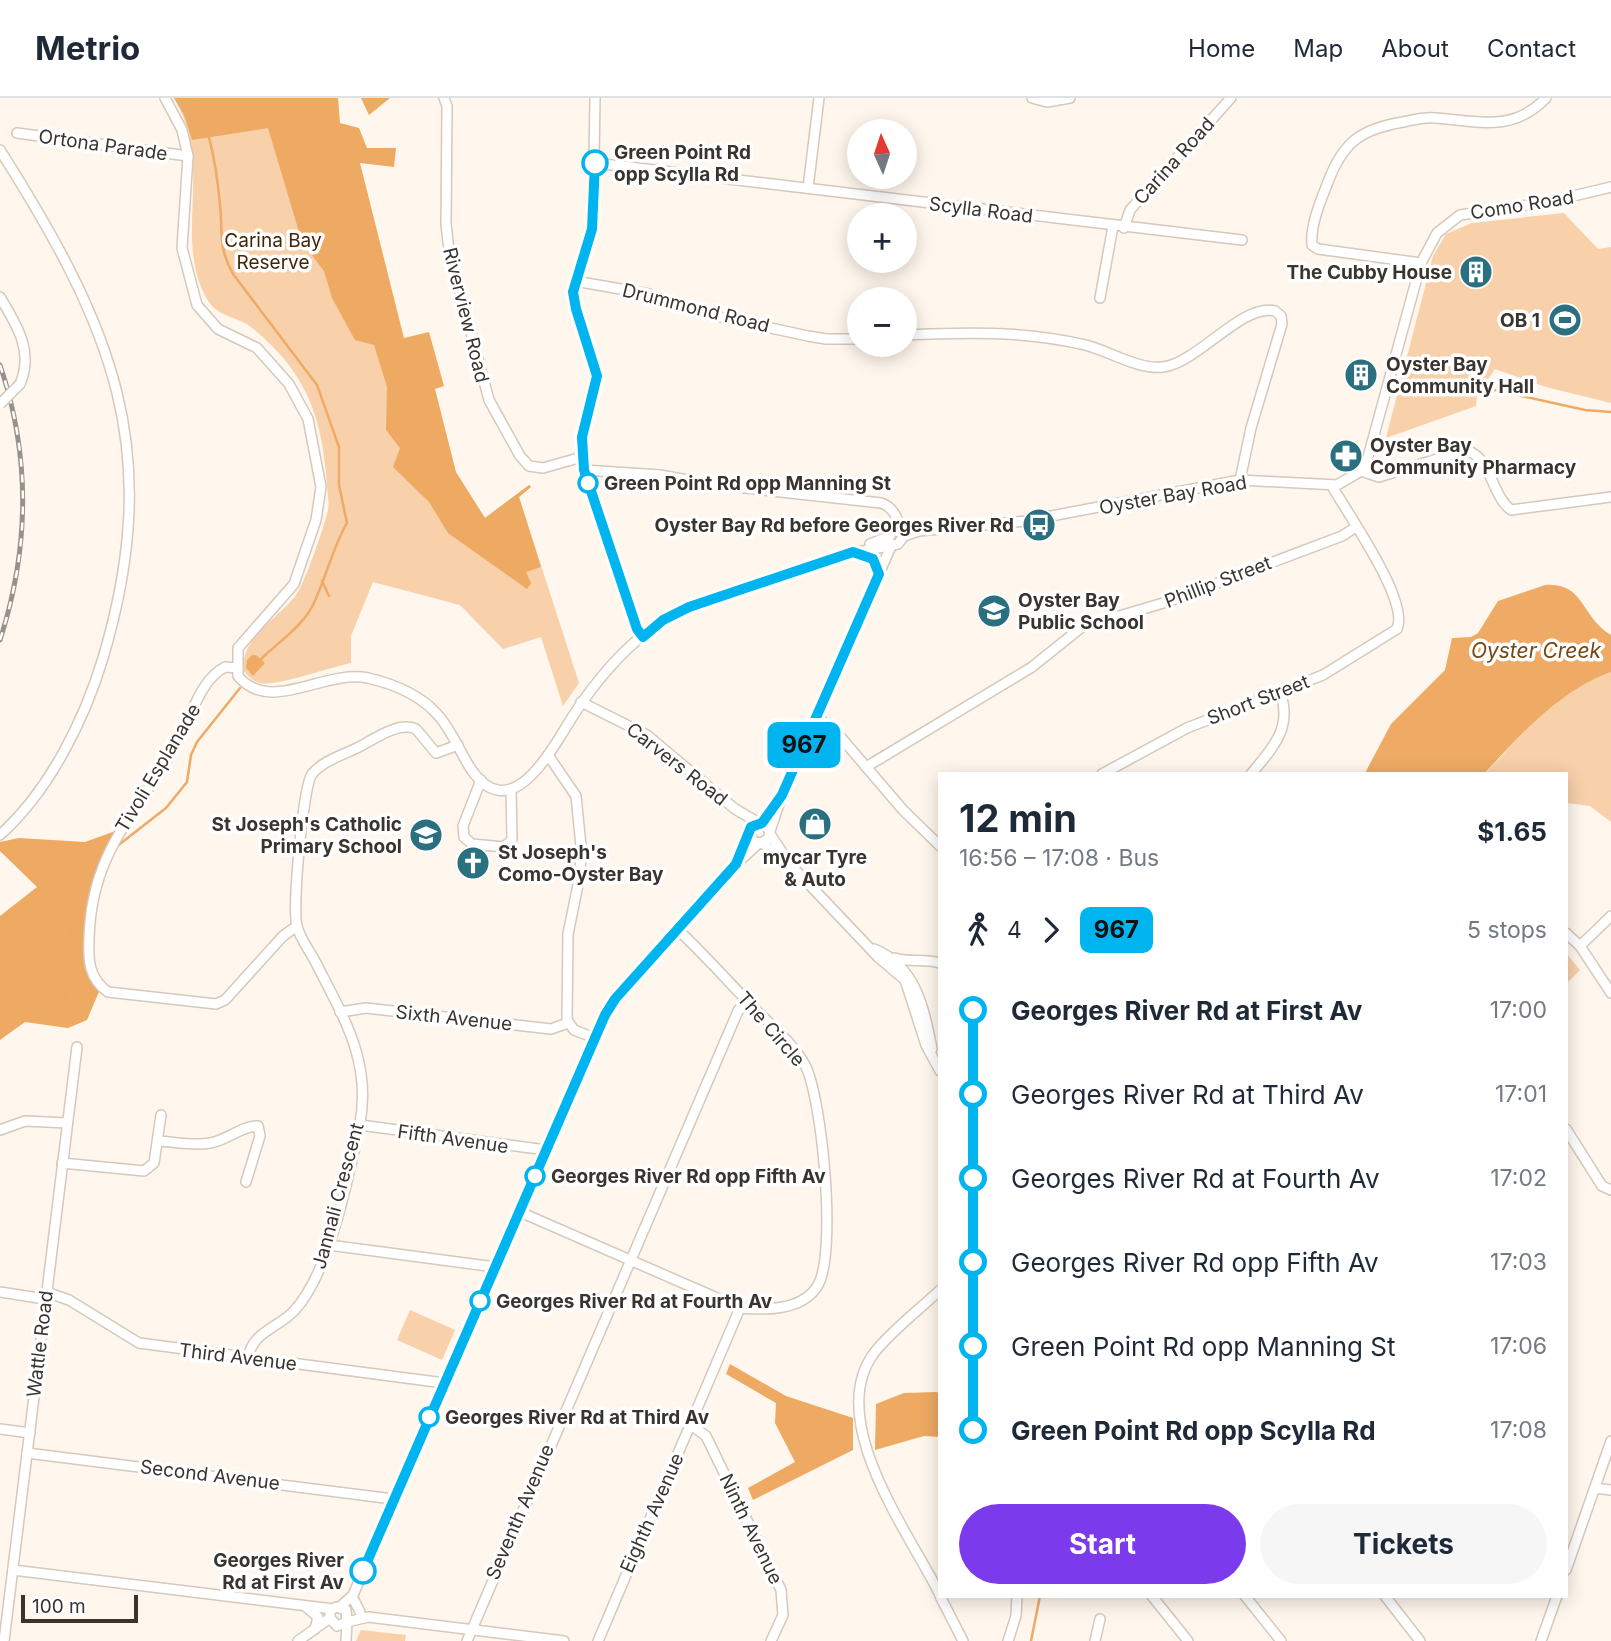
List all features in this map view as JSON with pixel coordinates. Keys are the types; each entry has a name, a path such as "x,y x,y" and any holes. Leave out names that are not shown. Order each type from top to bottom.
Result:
{"street":[{"path":"165,98 182,130 188,156 182,248 197,305 209,323 257,348 289,384 308,419 321,487 316,520 293,584 238,648 237,668 244,682 265,693 347,676 388,684 423,701 444,722 481,780 492,787 511,789 528,782 581,702 601,677 663,620 689,607 853,552 891,540 900,543 903,534 892,511 885,504 709,484 660,475 584,470"},
{"name":"Riverview Road","path":"444,98 447,106 447,238 489,400 520,457 529,466 542,468 582,457"},
{"path":"595,98 592,229 575,281 576,309 597,376 583,431 582,457 630,614 643,637"},
{"path":"808,188 819,98"},
{"path":"1032,98 1047,102 1070,98"},
{"name":"Carina Road","path":"1124,228 1130,210 1231,98"},
{"path":"1421,263 1318,249 1312,245 1312,236 1334,167 1349,144 1363,133 1380,126 1427,117 1503,123 1524,116 1546,98"},
{"name":"Ortona Parade","path":"17,132 188,156"},
{"path":"0,150 4,166 60,248 100,339 123,413 129,449 131,497 125,569 117,609 88,700 67,745 40,787 0,835"},
{"name":"Scylla Road","path":"595,163 1242,240"},
{"name":"Como Road","path":"1361,471 1372,444 1421,263 1437,233 1460,215 1548,202 1611,187"},
{"path":"1100,298 1113,226"},
{"name":"Drummond Road","path":"575,281 649,294 692,311 817,338 847,339"},
{"path":"0,298 24,341 26,367 20,384 0,404"},
{"path":"917,335 1021,334 1083,344 1159,367 1183,360 1260,310 1275,311 1281,316 1282,324 1251,428 1240,480"},
{"path":"1356,527 1332,486 1345,483 1361,471 1379,478 1466,450 1480,458 1504,504 1511,509 1611,497"},
{"name":"Oyster Bay Road","path":"903,534 1025,521 1240,480 1332,486"},
{"path":"298,1641 340,1617 354,1598 393,1499 595,1038 615,999 736,864 770,833 782,795 879,574 891,540 892,511"},
{"name":"Short Street","path":"1106,772 1187,728 1323,675 1393,632 1399,624 1399,614 1369,544 1356,527"},
{"name":"Phillip Street","path":"866,767 1032,667 1082,627 1170,601 1342,536 1356,527"},
{"path":"853,552 873,559 879,574"},
{"name":"Tivoli Esplanade","path":"237,668 225,667 206,683 177,744 126,821 100,870 90,904 89,957 96,981 108,992 200,1004 222,1003 283,936 297,926"},
{"path":"1253,772 1273,748 1283,729 1286,709 1280,692"},
{"name":"Carvers Road","path":"581,702 647,735 735,809 760,823 770,833"},
{"path":"816,718 831,727 938,844"},
{"name":"Jannali Crescent","path":"248,1358 254,1340 294,1312 314,1283 329,1245 360,1125 364,1085 359,1051 297,926 294,902 306,785 311,775 333,759 406,726 416,729 436,752 458,746"},
{"path":"548,755 576,796 581,846 580,875 568,934 568,1023 578,1032 595,1038"},
{"path":"481,780 463,826 464,837 472,844 504,847 512,840 511,789"},
{"path":"736,864 750,832 782,795"},
{"name":"Carvers Road","path":"735,809 750,832 751,839 761,843"},
{"path":"770,833 784,852 786,860"},
{"path":"761,843 786,860 908,986 920,1031 938,1066"},
{"path":"1580,946 1611,916"},
{"name":"The Circle","path":"520,1212 740,1308 780,1308 804,1298 818,1286 828,1237 823,1165 808,1071 792,1047 721,971 677,929"},
{"path":"1568,935 1580,946 1611,993"},
{"path":"870,947 890,957 910,976 917,989 934,1057"},
{"path":"890,957 938,963"},
{"path":"910,976 915,961"},
{"name":"Seventh Avenue","path":"467,1641 629,1261 738,1011 746,999"},
{"name":"Sixth Avenue","path":"340,1012 366,1008 551,1029 568,1023"},
{"name":"Wattle Road","path":"4,1641 77,1047"},
{"path":"62,1163 144,1171 154,1163 161,1115"},
{"path":"0,1130 25,1121 67,1123"},
{"path":"159,1141 209,1144 261,1122 260,1136 246,1182"},
{"name":"Fifth Avenue","path":"360,1125 546,1150"},
{"path":"1568,1132 1602,1186 1611,1189"},
{"path":"329,1245 495,1267"},
{"name":"Third Avenue","path":"0,1292 69,1300 139,1343 444,1383"},
{"path":"938,1292 873,1354 863,1378 859,1418 869,1462 938,1592"},
{"name":"Eighth Avenue","path":"598,1641 740,1308"},
{"name":"Ninth Avenue","path":"691,1425 706,1436 781,1590 783,1615 771,1641"},
{"path":"0,1429 30,1433"},
{"path":"1568,1564 1611,1441"},
{"name":"Second Avenue","path":"27,1453 393,1499"},
{"path":"1595,1488 1611,1490"},
{"path":"13,1570 313,1605 340,1617 364,1614 564,1641"},
{"path":"354,1598 364,1614"},
{"path":"941,1598 963,1641"},
{"path":"1008,1641 1016,1615 1017,1598"},
{"path":"1154,1598 1188,1641"},
{"path":"1247,1598 1282,1641"},
{"path":"1388,1598 1420,1641"},
{"path":"1541,1641 1556,1598"},
{"path":"305,1606 318,1617 313,1633"},
{"path":"340,1617 345,1641"},
{"path":"1094,1641 1101,1619"}],"green space":[{"name":"Carina Bay Reserve","path":"174,98 291,98 433,447 485,518 529,485 531,487 519,497 579,683 563,706 541,637 503,649 460,605 373,582 351,636 351,663 267,683 255,681 243,670 244,658 254,637 296,595 304,580 328,510 326,473 313,409 296,374 269,342 251,327 211,305 197,275 192,226 192,150 186,124"},
{"path":"1564,213 1598,249 1611,247 1611,403 1546,387 1495,369 1477,395 1476,406 1386,438 1433,256 1446,234 1472,223"},
{"path":"1611,672 1611,822 1590,806 1568,803 1568,772 1487,772 1542,715 1593,680"},
{"path":"1568,955 1580,970 1568,982"},
{"path":"410,1310 455,1330 442,1360 397,1340"},
{"path":"361,1630 406,1635 405,1641 356,1641"}],"shaded area":[{"path":"174,98 338,98 340,123 359,128 367,148 396,148 394,167 360,163 404,338 429,332 444,386 435,389 456,472 485,518 529,485 531,487 519,497 541,567 526,572 531,583 527,589 448,533 429,502 393,467 400,448 386,430 387,387 374,345 355,340 332,298 324,271 302,242 268,128 192,140 184,115"},
{"path":"361,98 390,98 369,115"},
{"path":"121,829 100,870 89,957 101,987 87,1020 68,1028 25,1022 0,1040 0,916 37,887 0,851 0,842 19,838 85,842"},
{"path":"730,1364 786,1396 853,1418 853,1450 753,1500 748,1488 795,1462 775,1423 776,1403 726,1374"},
{"path":"937,1392 938,1437 924,1436 875,1450 876,1404 904,1393"}],"water":[{"name":"Oyster Creek","path":"1545,585 1568,589 1582,602 1601,628 1611,635 1611,672 1575,690 1542,715 1486,772 1366,772 1391,724 1445,670 1452,638 1471,637 1478,633 1498,601"},
{"path":"252,655 265,663 253,676 246,668 247,660"}],"waterway":[{"path":"193,98 204,122 215,164 222,240 228,264 317,385 339,447 339,485 347,523 308,613 296,628 260,660"},
{"path":"1490,389 1585,410 1611,412"},
{"path":"322,581 329,596"},
{"path":"116,847 166,808 187,782 191,755 197,742 240,688"},
{"path":"0,986 55,938 67,920 90,871 105,855"},
{"path":"65,926 71,1006"},
{"name":"Oyster Creek","path":"1031,1641 1040,1598"}],"railway":[{"path":"0,365 17,434 23,502 17,571 0,640"}],"bus line":[{"name":"967","path":"363,1571 605,1015 615,999 736,864 751,827 762,823 782,795 879,574 873,559 853,552 689,607 663,620 643,637 637,629 611,557 584,470 581,450 583,431 597,386 597,376 573,292 592,229 595,163"}],"place":[{"name":"Green Point Rd opp Scylla Rd","path":"595,163"},
{"name":"The Cubby House","path":"1476,272"},
{"name":"OB 1","path":"1565,320"},
{"name":"Oyster Bay Community Hall","path":"1361,375"},
{"name":"Oyster Bay Community Pharmacy","path":"1346,456"},
{"name":"Green Point Rd opp Manning St","path":"588,483"},
{"name":"Oyster Bay Rd before Georges River Rd","path":"1039,525"},
{"name":"Oyster Bay Public School","path":"994,611"},
{"name":"mycar Tyre & Auto","path":"815,824"},
{"name":"St Joseph's Catholic Primary School","path":"426,835"},
{"name":"St Joseph's Como-Oyster Bay","path":"473,863"},
{"name":"Georges River Rd opp Fifth Av","path":"535,1176"},
{"name":"Georges River Rd at Fourth Av","path":"480,1301"},
{"name":"Georges River Rd at Third Av","path":"429,1417"},
{"name":"Georges River Rd at First Av","path":"363,1571"}]}
